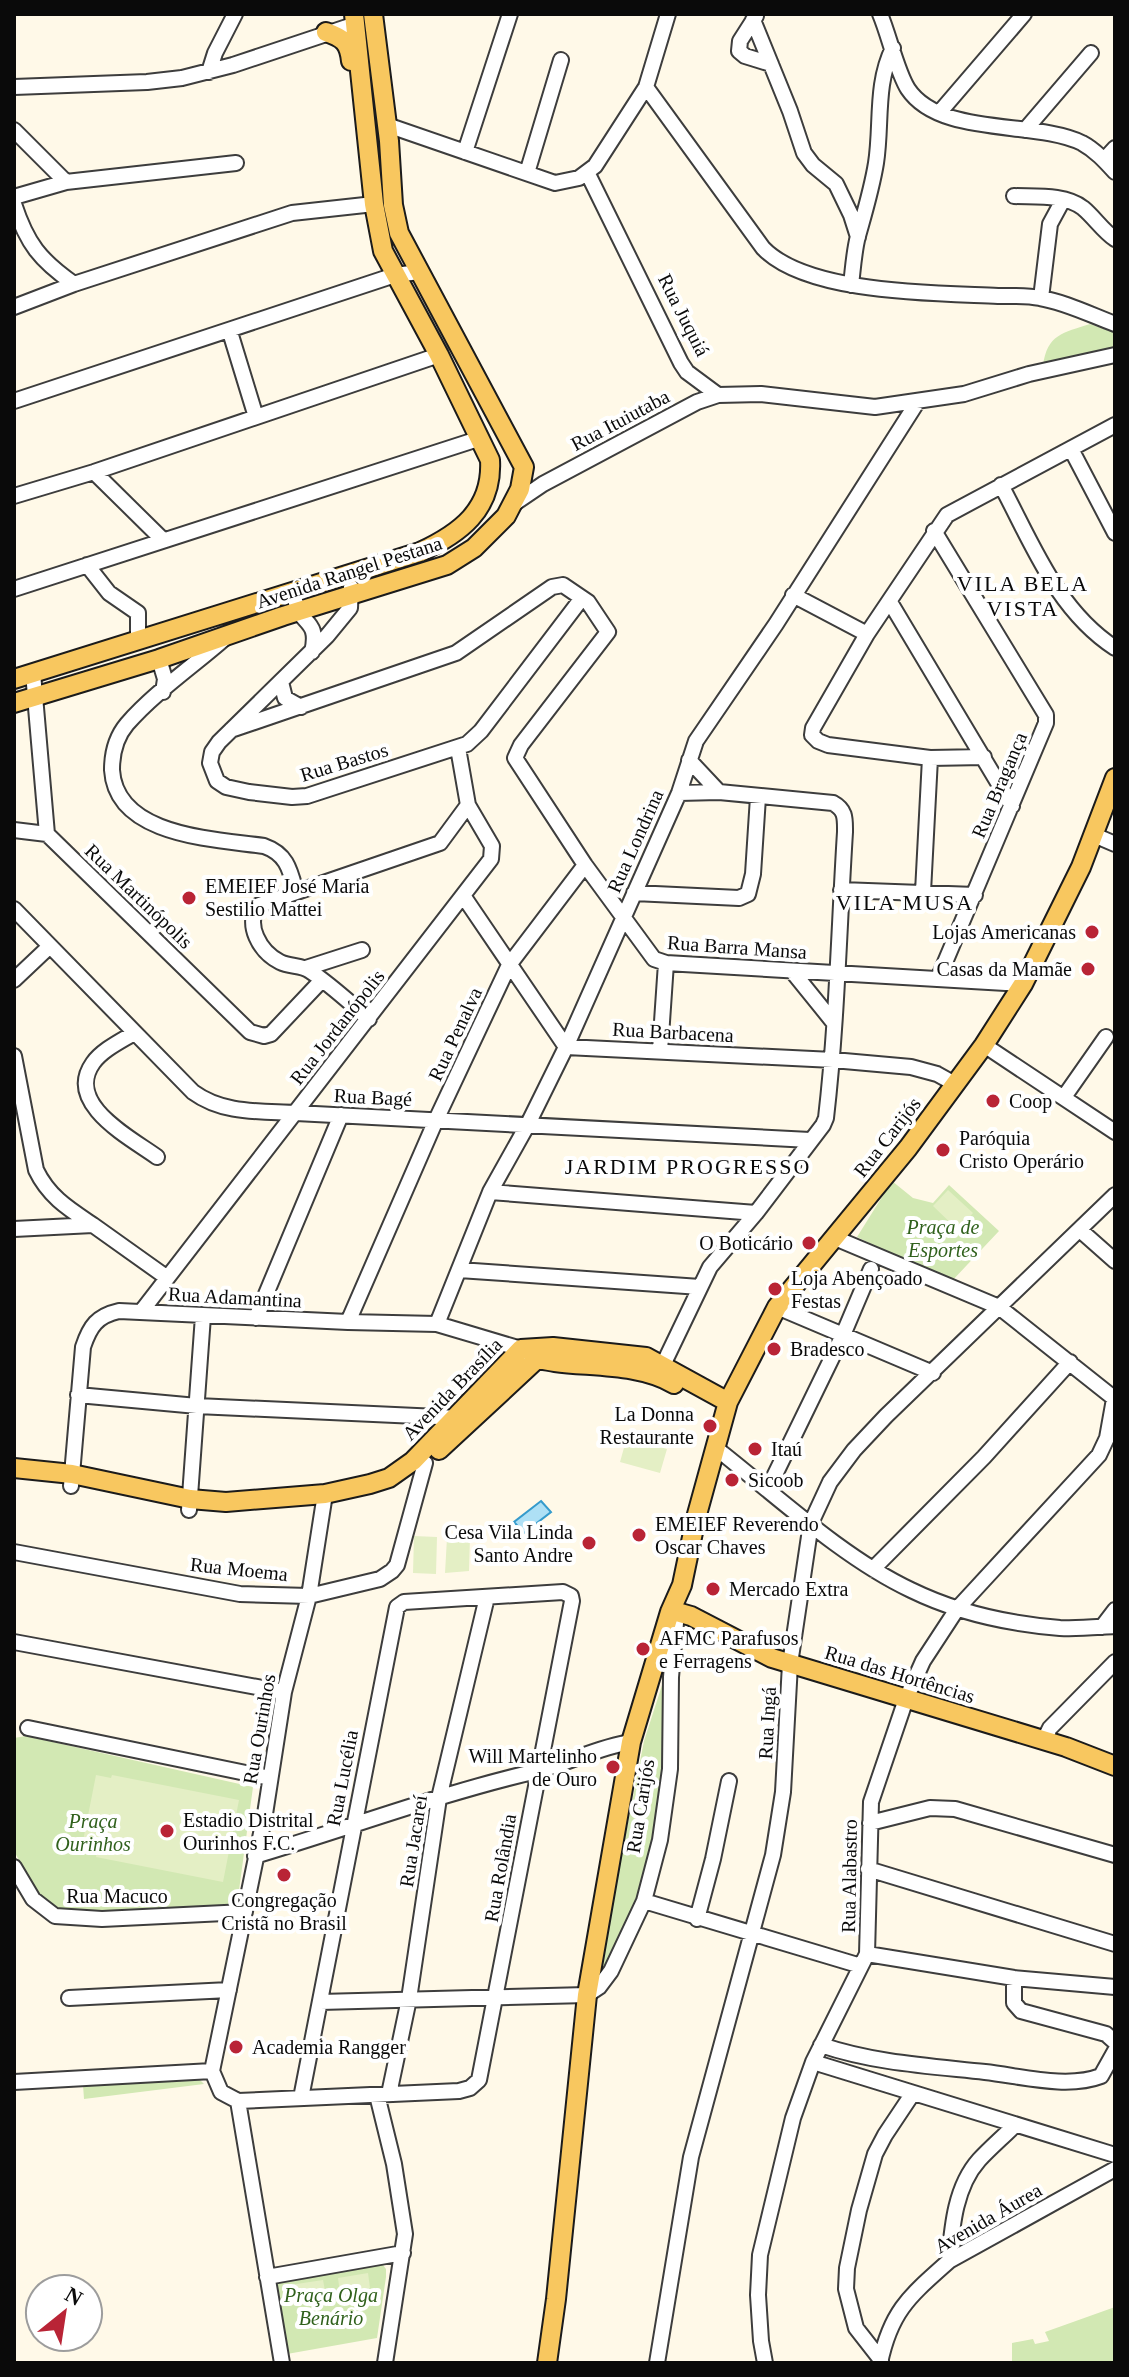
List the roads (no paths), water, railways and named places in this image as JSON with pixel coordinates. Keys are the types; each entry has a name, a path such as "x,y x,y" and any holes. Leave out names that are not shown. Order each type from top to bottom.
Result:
{"main road":[{"path":"373,14 399,233 524,467"},
{"path":"355,19 370,29 377,40"},
{"path":"355,19 374,204 383,251 481,438 490,460 489,476 496,495 515,503"},
{"path":"326,32 340,37 349,46 353,79 364,106 373,118 387,125"},
{"name":"Avenida Rangel Pestana","path":"14,703 447,565 497,527 515,503 524,467"},
{"name":"Avenida Rangel Pestana","path":"14,679 420,552 463,529 473,516 489,476"},
{"name":"Rua Carijós","path":"547,2363 587,1995 631,1742 673,1612 685,1536 696,1518 727,1409 777,1307 955,1084 1023,984 1094,835 1115,778"},
{"name":"Avenida Brasília","path":"324,1499 389,1478 435,1441 454,1418 529,1354 553,1347 646,1357 662,1371 727,1409"},
{"name":"Avenida Brasília","path":"14,1468 190,1504 215,1513 386,1488 425,1463 473,1419 529,1354"},
{"name":"Avenida Brasília","path":"14,1479 72,1480"},
{"name":"Rua das Hortências","path":"673,1612 691,1616 772,1658 1044,1740 1115,1766"}],"street":[{"path":"209,72 235,14"},
{"path":"465,152 510,14"},
{"path":"387,125 555,183 579,178 595,166 646,87 668,14"},
{"path":"880,14 890,30 907,88 919,101 939,113 1071,139 1083,144 1115,172"},
{"path":"939,113 1024,14"},
{"path":"755,17 740,41 739,51 771,64"},
{"path":"755,17 804,153 836,184 858,237"},
{"path":"14,87 147,82 209,72 355,19"},
{"path":"851,285 858,237 877,161 885,64 893,48"},
{"path":"1025,130 1091,53"},
{"path":"527,173 561,60"},
{"path":"646,87 773,258 829,280 851,285 1041,298 1115,324"},
{"path":"14,130 66,182"},
{"path":"1104,160 1115,148"},
{"path":"14,197 66,182 236,163"},
{"name":"Rua Juquiá","path":"587,172 681,363 687,372 718,395"},
{"path":"1014,196 1063,200 1082,207 1115,239"},
{"path":"1041,298 1050,224 1063,200"},
{"path":"14,204 32,247 74,284"},
{"path":"14,307 74,284 292,213 374,204"},
{"path":"14,401 395,275 419,272"},
{"path":"230,332 256,417"},
{"path":"14,496 94,472 439,355"},
{"path":"718,395 761,394 875,407 964,394 1029,374 1115,355"},
{"name":"Rua Ituiutaba","path":"515,503 543,484 697,402 718,395"},
{"name":"Rua Londrina","path":"437,1324 490,1192 566,1047 710,718 918,401"},
{"path":"984,757 930,758 828,745 812,735 813,728 867,634 947,515 1115,425"},
{"path":"14,589 481,438"},
{"path":"1071,449 1115,533"},
{"path":"524,467 543,484"},
{"path":"94,472 163,540"},
{"path":"1001,485 1064,602 1085,626 1115,648"},
{"name":"Rua Bragança","path":"934,531 1046,715 1044,728 938,979"},
{"path":"87,565 100,585 138,613 138,640"},
{"path":"345,575 351,587 351,596"},
{"path":"231,730 456,653 557,584 582,598"},
{"path":"293,591 297,612 308,621 314,633 312,652"},
{"path":"793,595 867,634"},
{"name":"Rua Bastos","path":"351,596 350,608 312,652 212,752 210,763 217,781 238,789 292,797 307,796 458,748 474,740 582,598"},
{"name":"Rua Barra Mansa","path":"582,598 608,632 521,745 515,758 647,953 666,963 1023,984"},
{"path":"890,602 1012,806"},
{"path":"227,636 128,723 116,742 112,772 121,796 139,817 161,829 264,846 278,852 288,864 296,892"},
{"path":"159,659 165,679 163,692"},
{"path":"14,830 47,834 33,673"},
{"path":"281,682 285,698 301,707"},
{"path":"266,696 270,707 278,714"},
{"name":"Rua Jordanópolis","path":"141,1312 464,897 493,853 468,805 458,748"},
{"path":"923,892 930,758"},
{"path":"689,760 719,792"},
{"path":"662,1371 710,1267 756,1213 826,1118 833,1060 845,815 833,803 719,792 679,793"},
{"path":"634,893 739,898 748,894 758,797"},
{"path":"369,1019 306,968 282,963 269,954 254,932 252,917 259,905 440,843 468,805"},
{"name":"Rua Martinópolis","path":"47,834 250,1032 264,1036 271,1034 322,980"},
{"path":"1094,835 1115,844"},
{"name":"Rua Penalva","path":"348,1322 436,1120 509,965 585,865"},
{"path":"841,890 975,895"},
{"path":"464,897 566,1047"},
{"name":"Rua Bagé","path":"14,909 193,1092 215,1106 238,1110 810,1140"},
{"path":"14,980 50,946"},
{"path":"306,968 362,950"},
{"path":"660,1051 666,963"},
{"path":"792,971 834,1023"},
{"path":"134,1033 92,1064 87,1088 93,1106 101,1117 157,1157"},
{"path":"1064,1097 1106,1037"},
{"path":"984,1045 1115,1132"},
{"name":"Rua Barbacena","path":"566,1047 833,1060 911,1067 937,1074 955,1084"},
{"path":"14,1056 36,1170 43,1185 55,1199 166,1277"},
{"path":"256,1318 341,1115"},
{"path":"490,1192 756,1213"},
{"name":"Rua Ingá","path":"657,2363 691,2157 776,1839 783,1792 790,1664 811,1523 830,1482 854,1450 1115,1195"},
{"path":"14,1229 93,1225"},
{"path":"1080,1230 1115,1261"},
{"path":"835,1238 999,1307 1115,1399"},
{"path":"768,1489 843,1335 871,1269"},
{"path":"459,1270 700,1287"},
{"path":"777,1307 933,1373"},
{"name":"Rua Adamantina","path":"72,1480 83,1347 89,1328 103,1315 119,1311 437,1324 529,1354"},
{"path":"190,1504 203,1316"},
{"path":"873,1569 984,1457 1070,1362"},
{"path":"78,1395 197,1406 473,1419"},
{"name":"Rua Alabastro","path":"765,2363 758,2295 760,2255 793,2118 813,2062 864,1960 871,1802 906,1699 923,1661 957,1609 1099,1455 1107,1438 1115,1399"},
{"path":"434,1418 435,1441"},
{"path":"717,1449 873,1569 911,1591 957,1609 1061,1628 1109,1626 1115,1610"},
{"name":"Rua Moema","path":"14,1552 240,1594 309,1596 380,1579 392,1571 397,1565 425,1463"},
{"name":"Rua Ourinhos","path":"212,2071 245,1912 284,1692 309,1596 324,1499"},
{"name":"Rua Rolândia","path":"238,2101 459,2091 475,2085 484,2061 537,1770 572,1601 571,1596 563,1592 404,1602 397,1607"},
{"name":"Rua Jacareí","path":"383,2094 409,1999 439,1798 487,1597"},
{"name":"Rua Lucélia","path":"301,2098 397,1607"},
{"name":"Rua Carijós","path":"587,1995 599,1987 611,1971 644,1901 660,1840 670,1769 673,1612"},
{"path":"14,1642 284,1692"},
{"path":"1044,1740 1050,1728 1112,1670"},
{"path":"28,1728 270,1778"},
{"path":"255,1856 614,1744 631,1742"},
{"path":"697,1919 729,1781"},
{"path":"870,1823 930,1808 955,1809 1115,1855"},
{"name":"Rua Macuco","path":"14,1867 33,1899 55,1916 85,1919 245,1912"},
{"path":"868,1869 1115,1944"},
{"path":"644,1901 750,1934 864,1960 1115,1987"},
{"path":"1014,1978 1014,2003 1021,2011 1106,2034 1115,2042"},
{"path":"69,1998 229,1990"},
{"path":"320,2002 587,1995"},
{"path":"821,2045 884,2061 1067,2082 1101,2076 1115,2051"},
{"path":"813,2062 1110,2154 1112,2170"},
{"path":"14,2082 212,2071 221,2092 238,2101 282,2363"},
{"path":"881,2361 865,2344 856,2328 846,2289 847,2268 875,2154 913,2093"},
{"path":"383,2094 405,2234 385,2363"},
{"path":"949,2261 954,2215 970,2173 1015,2125"},
{"name":"Avenida Áurea","path":"881,2361 892,2323 906,2301 949,2261 1112,2170"},
{"path":"267,2277 403,2253"}],"water":[{"path":"541,1501 551,1512 524,1533 514,1522"}],"place":[{"name":"EMEIEF José Maria Sestilio Mattei","path":"189,898"},
{"name":"Lojas Americanas","path":"1092,932"},
{"name":"Casas da Mamãe","path":"1088,969"},
{"name":"Coop","path":"993,1101"},
{"name":"Paróquia Cristo Operário","path":"943,1150"},
{"name":"O Boticário","path":"809,1243"},
{"name":"Loja Abençoado Festas","path":"775,1289"},
{"name":"Bradesco","path":"774,1349"},
{"name":"La Donna Restaurante","path":"710,1426"},
{"name":"Itaú","path":"755,1449"},
{"name":"Sicoob","path":"732,1480"},
{"name":"EMEIEF Reverendo Oscar Chaves","path":"639,1535"},
{"name":"Cesa Vila Linda Santo Andre","path":"589,1543"},
{"name":"Mercado Extra","path":"713,1589"},
{"name":"AFMC Parafusos e Ferragens","path":"643,1649"},
{"name":"Will Martelinho de Ouro","path":"613,1767"},
{"name":"Estadio Distrital Ourinhos F.C.","path":"167,1831"},
{"name":"Congregação Cristã no Brasil","path":"284,1875"},
{"name":"Academia Rangger","path":"236,2047"}],"district":[{"name":"VILA BELA VISTA","path":"1023,596"},
{"name":"VILA MUSA","path":"905,902"},
{"name":"JARDIM PROGRESSO","path":"688,1166"}],"park label":[{"name":"Praça de Esportes","path":"943,1238"},
{"name":"Praça Ourinhos","path":"93,1832"},
{"name":"Praça Olga Benário","path":"331,2306"}]}
